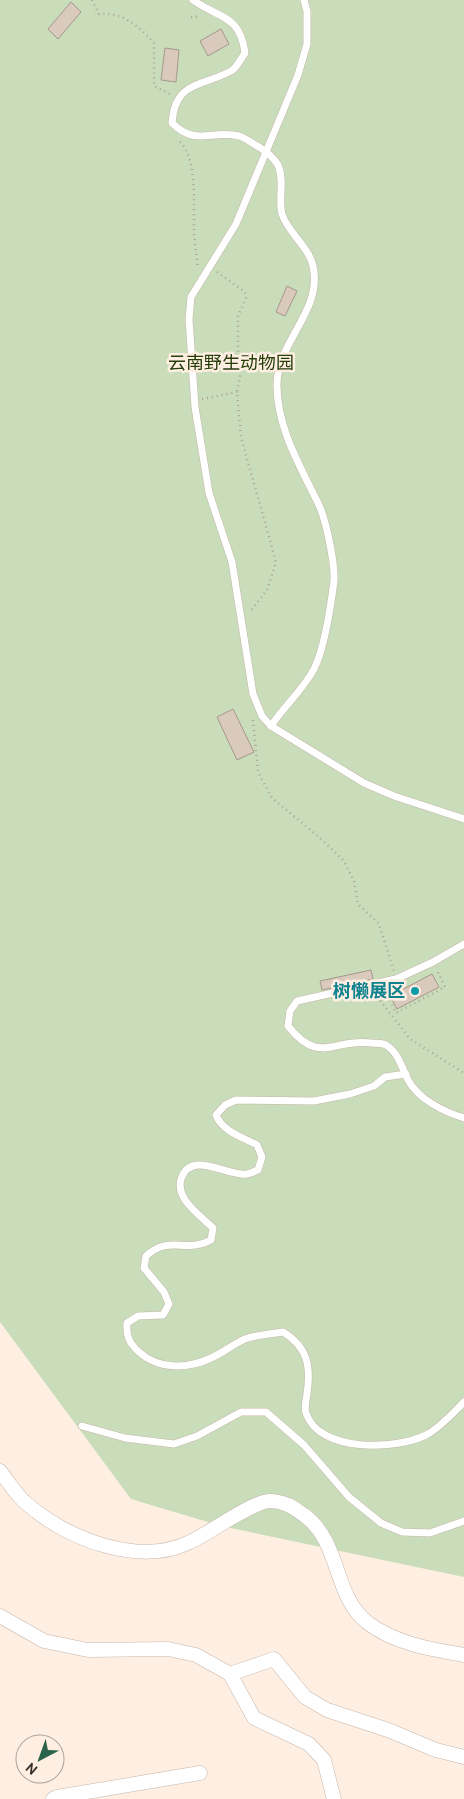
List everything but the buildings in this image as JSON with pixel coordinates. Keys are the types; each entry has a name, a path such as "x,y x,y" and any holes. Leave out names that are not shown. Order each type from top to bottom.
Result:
{"street":[{"path":"0,1471 25,1503 55,1524 86,1540 146,1553 188,1544 254,1506 269,1501 290,1505 312,1521 326,1538 348,1602 368,1623 401,1641 464,1655"},
{"path":"0,1616 44,1641 88,1650 168,1649 196,1655 230,1674 254,1718 309,1744 324,1760 334,1799"},
{"path":"230,1674 274,1659 305,1697 327,1710 388,1730 436,1750 464,1756"},
{"path":"53,1799 57,1796 200,1773"}],"lane":[{"path":"193,0 228,18 243,35 245,53 233,70 202,81 180,94 173,109 172,123 182,133 197,136 240,136 267,152 278,166 282,190 282,214 313,265 314,284 307,312 288,343 279,365 277,382 278,405 303,477 319,504 326,526 334,579 324,639 315,667 305,684 285,705 271,726"},
{"path":"304,0 307,11 308,44 298,75 280,114 267,152 236,224 191,297 189,319 194,401 209,493 232,562 253,694 262,716 271,726 364,783 394,796 464,819"},
{"path":"464,944 433,962 396,979 346,991 314,995 297,1001 290,1011 288,1026 298,1038 311,1047 331,1049 359,1041 385,1044 398,1057 409,1082 430,1102 448,1113 464,1118"},
{"path":"406,1074 385,1077 374,1086 350,1094 314,1101 236,1100 225,1105 216,1115 219,1122 226,1129 257,1145 262,1157 258,1170 246,1175 205,1165 193,1166 183,1174 179,1186 184,1199 213,1228 211,1240 199,1246 169,1244 155,1247 146,1256 144,1268 164,1292 169,1304 163,1315 138,1316 127,1323 126,1335 133,1347 147,1359 159,1364 181,1367 210,1359 246,1339 283,1332 294,1338 303,1348 308,1373 305,1411 310,1422 320,1432 342,1441 369,1446 427,1435 464,1402"},
{"path":"82,1426 125,1438 174,1444 197,1436 241,1412 266,1412 304,1445 349,1497 381,1523 402,1532 430,1533 464,1521"}],"path":[{"path":"92,0 99,14 110,13 122,17 137,25 154,43 154,86 178,98"},
{"path":"172,123 172,134 185,146 193,174 194,230 200,282"},
{"path":"210,267 245,292 246,298 238,316 238,352 241,370 238,392 241,437 276,562 267,590 242,623"},
{"path":"194,401 238,392"},
{"path":"252,716 258,772 272,798 319,837 344,861 354,881 358,904 379,924 396,979"},
{"path":"384,982 387,996 396,1013 445,987 433,962"},
{"path":"384,982 379,999 410,1039 464,1073"}],"green space":[{"name":"云南野生动物园","path":"0,0 464,0 464,1577 221,1526 131,1499 0,1322"}],"place":[{"name":"树懒展区","path":"415,991"}]}
